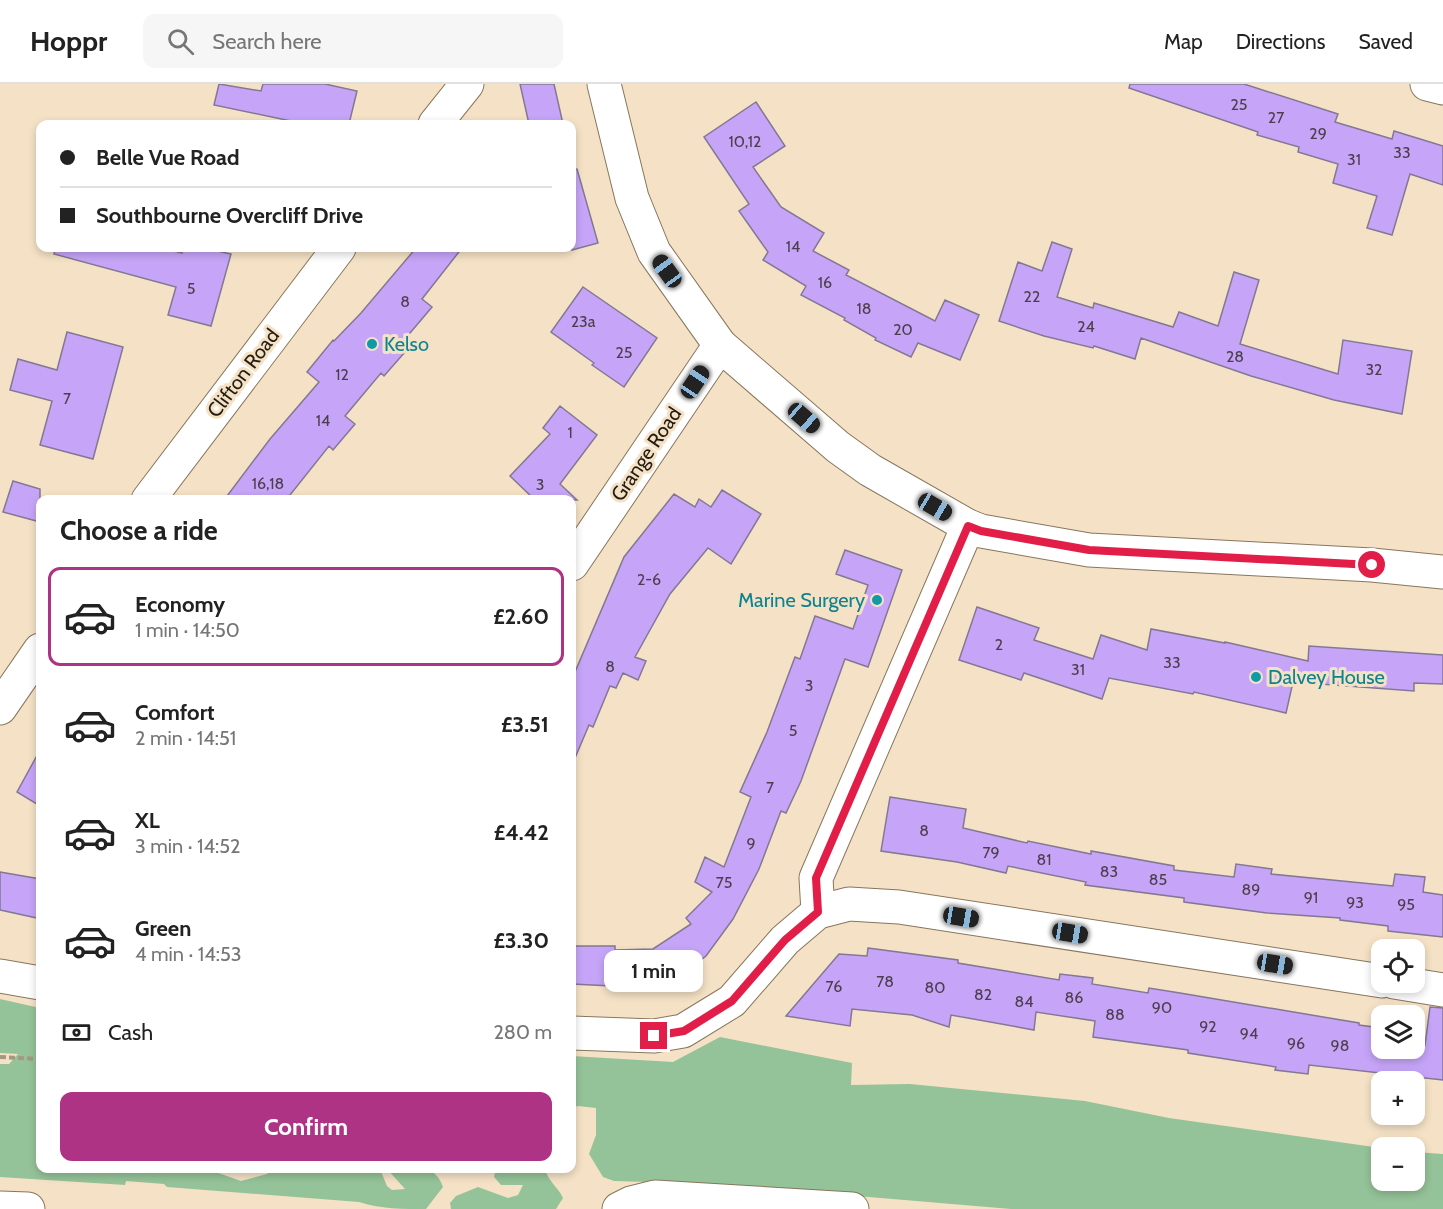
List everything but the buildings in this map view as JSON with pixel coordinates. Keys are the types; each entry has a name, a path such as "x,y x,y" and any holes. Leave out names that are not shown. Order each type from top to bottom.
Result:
{"street":[{"path":"438,120 467,84"},
{"path":"604,84 632,198 654,252 720,345 838,447 870,470 968,526 981,531 1089,550 1360,564 1443,572"},
{"path":"1427,84 1443,88"},
{"name":"Clifton Road","path":"152,495 336,252"},
{"name":"Grange Road","path":"576,558 720,345"},
{"path":"818,912 816,878 968,526"},
{"path":"0,708 36,656"},
{"path":"576,1034 654,1036 684,1031 732,1001 785,940 818,912 849,904 898,907 1371,979"},
{"path":"0,976 36,982"},
{"path":"1425,987 1443,990"},
{"path":"620,1209 631,1203 655,1197 852,1209"},
{"path":"0,1208 28,1209"}],"path":[{"path":"0,1057 36,1059"}],"green space":[{"path":"0,999 36,1007 36,1173 218,1173 241,1181 268,1173 382,1173 387,1186 392,1190 405,1189 391,1173 434,1173 443,1187 426,1209 409,1209 359,1202 167,1187 164,1184 126,1181 125,1185 0,1177 0,1064 9,1064 18,1054 0,1053"},
{"path":"720,1037 852,1063 851,1085 910,1084 1085,1101 1169,1118 1371,1147 1371,1191 1425,1191 1425,1153 1443,1154 1443,1209 1011,1209 715,1184 614,1181 603,1177 589,1154 596,1135 596,1108 576,1107 576,1056 673,1062"},
{"path":"495,1173 546,1173 563,1198 556,1209 451,1209 450,1203 456,1196 478,1187 508,1198 518,1195 523,1185 501,1185 494,1177"}],"place":[{"name":"Kelso","path":"372,344"},
{"name":"Marine Surgery","path":"877,600"},
{"name":"Dalvey House","path":"1256,677"}],"route":[{"path":"654,1036 684,1031 732,1001 785,940 818,912 816,878 968,526 981,531 1089,550 1372,565"}]}
